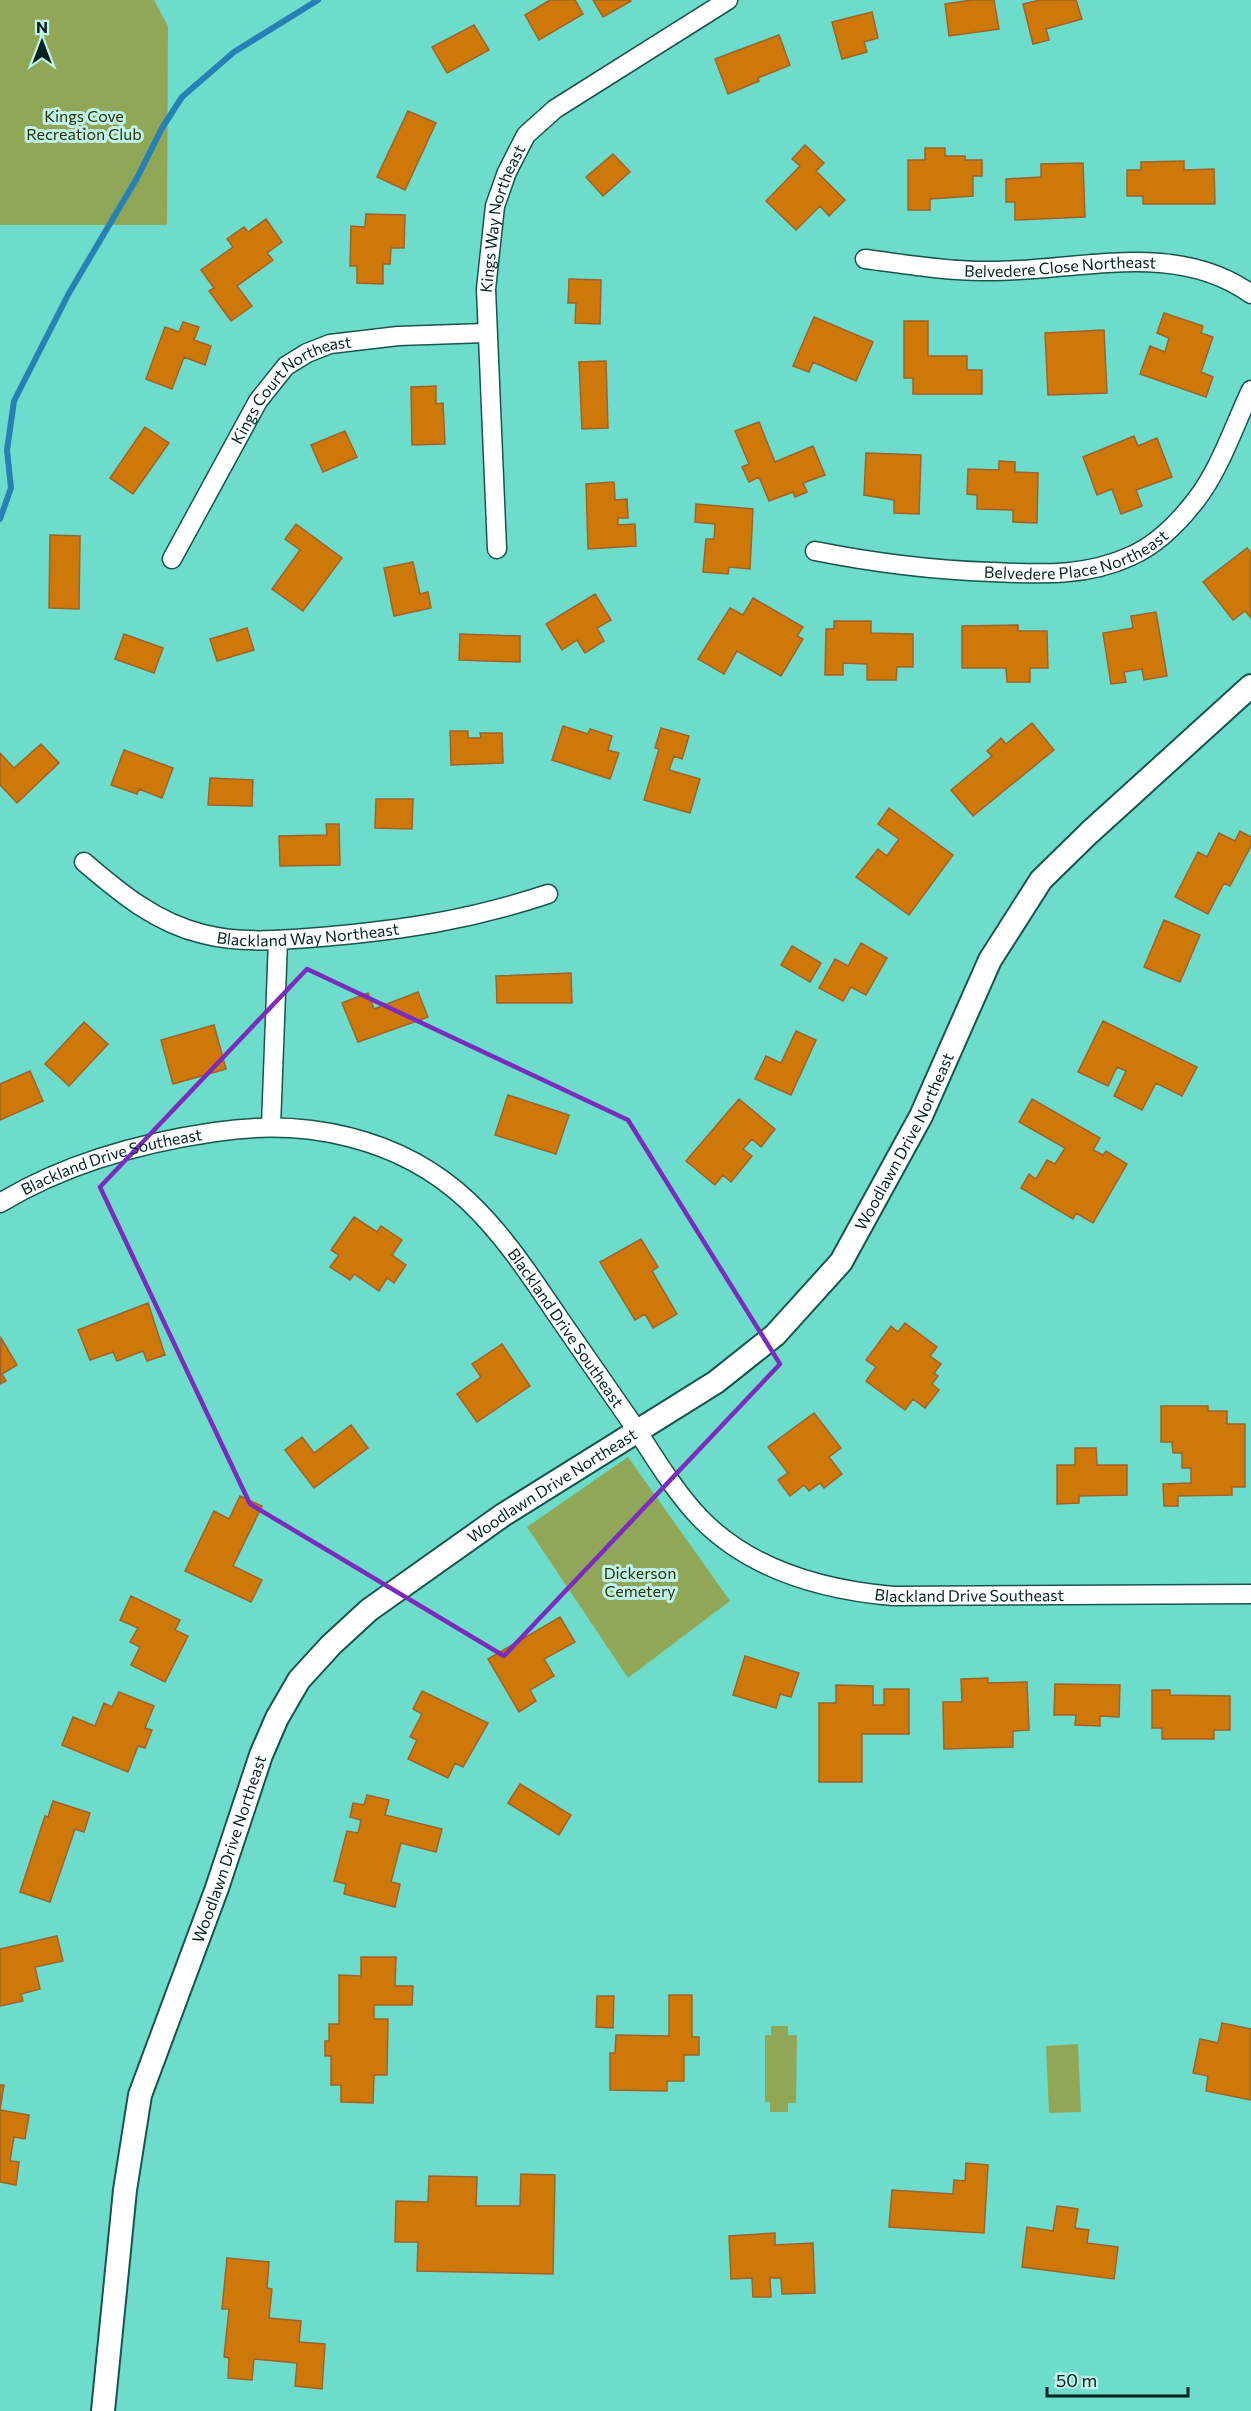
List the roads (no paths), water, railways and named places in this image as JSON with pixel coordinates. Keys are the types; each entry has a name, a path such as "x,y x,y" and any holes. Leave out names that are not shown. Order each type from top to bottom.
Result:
{"street":[{"name":"Kings Way Northeast","path":"497,549 486,333 486,289 495,206 507,172 526,135 555,109 728,0"},
{"name":"Belvedere Close Northeast","path":"865,259 984,271 1143,261 1171,263 1201,268 1251,294"},
{"name":"Kings Court Northeast","path":"172,559 258,401 286,366 307,353 330,344 398,336 486,333"},
{"name":"Belvedere Place Northeast","path":"815,551 904,567 941,570 1049,574 1081,572 1113,563 1150,545 1197,498 1251,390"},
{"name":"Woodlawn Drive Northeast","path":"103,2411 125,2190 140,2095 217,1888 261,1755 276,1718 299,1680 331,1645 369,1610 503,1515 716,1382 775,1335 841,1262 921,1116 990,960 1041,880 1089,832 1251,686"},
{"name":"Blackland Way Northeast","path":"84,862 127,898 174,923 202,934 223,938 278,940 372,934 468,918 548,894"},
{"path":"271,1126 278,940"},
{"name":"Blackland Drive Southeast","path":"0,1203 71,1167 108,1154 196,1134 271,1126 338,1134 384,1148 420,1166 468,1201 529,1274 671,1481 702,1520 740,1550 780,1572 848,1592 893,1596 1251,1594"}],"waterway":[{"path":"0,519 11,488 7,450 14,401 69,293 137,178 162,128 182,97 234,52 318,0"}],"park label":[{"name":"Kings Cove Recreation Club","path":"84,125"},
{"name":"Dickerson Cemetery","path":"640,1582"}]}
